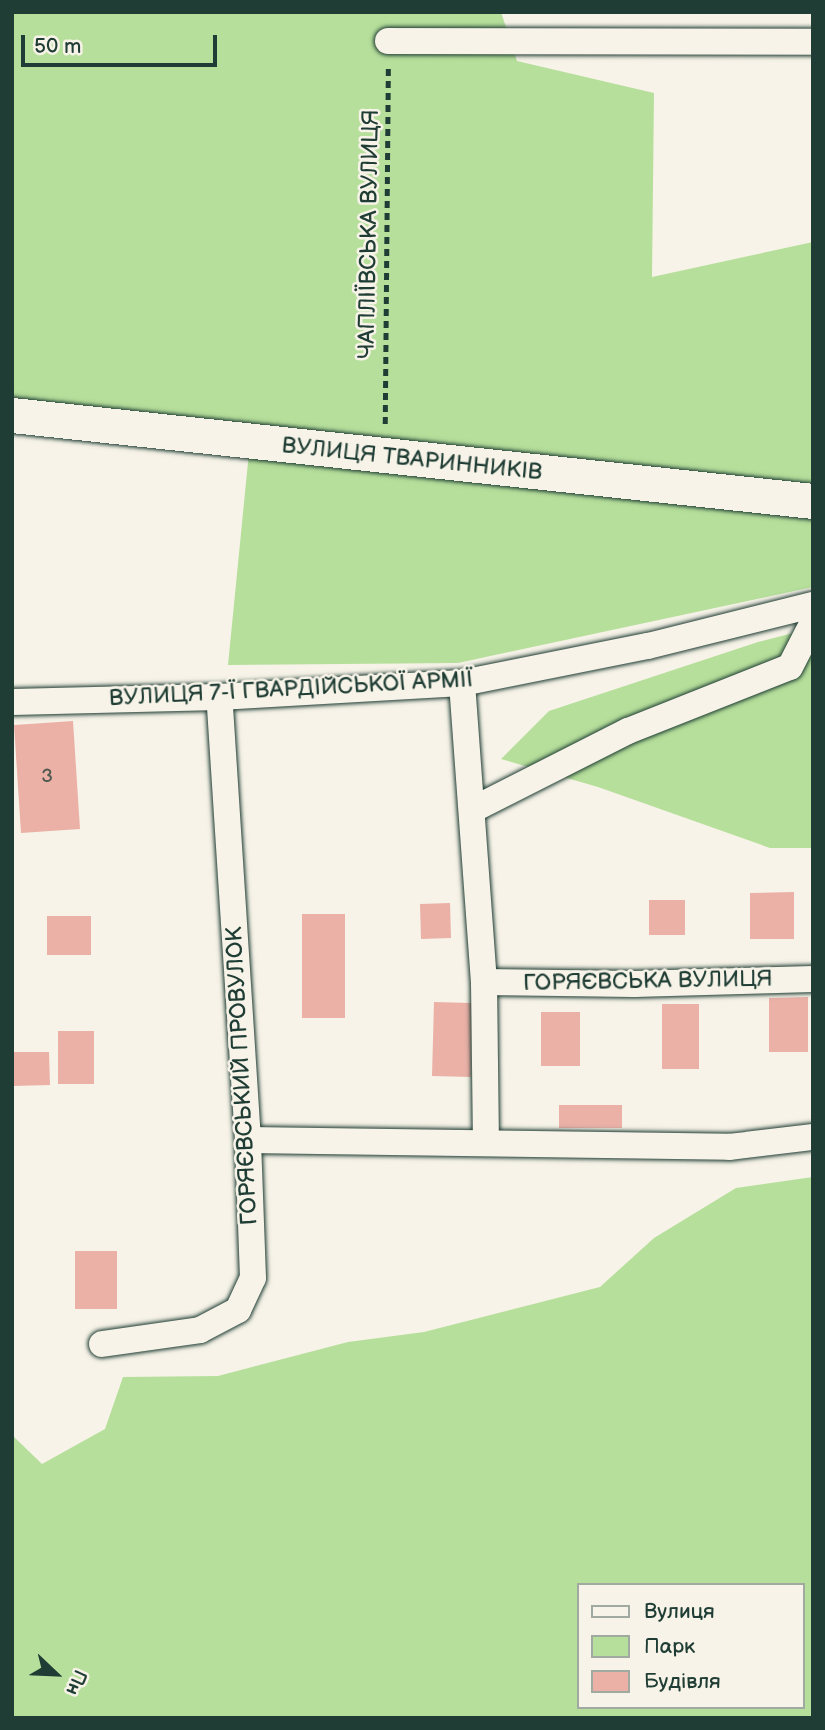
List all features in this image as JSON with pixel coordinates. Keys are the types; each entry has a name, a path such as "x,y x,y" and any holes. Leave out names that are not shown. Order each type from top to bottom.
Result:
{"main road":[{"name":"ВУЛИЦЯ ТВАРИННИКІВ","path":"12,415 813,501"}],"street":[{"path":"388,41 813,42"},
{"name":"ВУЛИЦЯ 7-Ї ГВАРДІЙСЬКОЇ АРМІЇ","path":"12,702 219,697 462,683 648,646 813,605"},
{"path":"472,810 628,731 790,667 813,622"},
{"path":"462,683 484,982 486,1142"},
{"name":"ГОРЯЄВСЬКИЙ ПРОВУЛОК","path":"102,1344 200,1330 238,1310 253,1278 248,1140 219,697"},
{"name":"ГОРЯЄВСЬКА ВУЛИЦЯ","path":"484,982 634,985 813,979"},
{"path":"248,1140 729,1147 813,1137"}],"path":[{"name":"ЧАПЛІЇВСЬКА ВУЛИЦЯ","path":"385,456 388,41"}],"green space":[{"path":"12,12 501,12 517,61 654,93 652,277 813,242 813,587 458,663 228,665 250,442 12,415"},
{"path":"813,628 813,848 770,848 598,787 501,759 549,711 758,642"},
{"path":"813,1177 813,1718 12,1718 12,1435 42,1464 105,1429 123,1377 218,1376 348,1342 424,1332 600,1287 654,1238 736,1188"}],"building":[{"path":"73,721 80,829 21,833 14,725"},
{"path":"794,892 794,939 750,939 750,893"},
{"path":"649,900 685,900 685,935 649,935"},
{"path":"450,903 451,938 421,939 420,904"},
{"path":"302,914 345,914 345,1018 302,1018"},
{"path":"47,916 91,916 91,955 47,955"},
{"path":"808,997 808,1052 769,1052 769,998"},
{"path":"434,1002 472,1003 471,1077 432,1076"},
{"path":"662,1004 699,1004 699,1069 662,1069"},
{"path":"541,1012 580,1012 580,1066 541,1066"},
{"path":"58,1031 94,1031 94,1084 58,1084"},
{"path":"12,1052 49,1052 50,1085 12,1086"},
{"path":"559,1105 622,1105 622,1128 559,1128"},
{"path":"75,1251 117,1251 117,1309 75,1309"}]}
